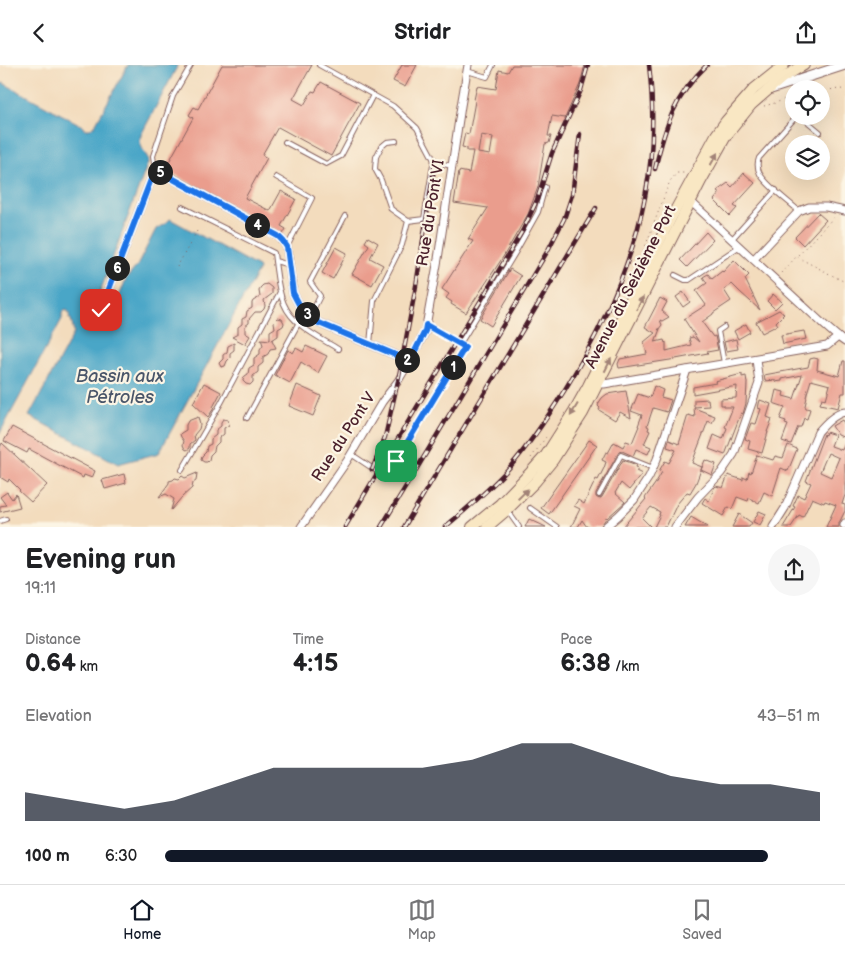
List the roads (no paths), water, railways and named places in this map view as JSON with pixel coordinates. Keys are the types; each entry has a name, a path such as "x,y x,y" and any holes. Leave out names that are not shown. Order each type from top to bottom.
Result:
{"main road":[{"name":"Avenue du Seizième Port","path":"487,527 535,482 554,460 599,383 688,198 716,135 754,89 784,65"},
{"name":"Avenue du Seizième Port","path":"472,527 500,504 546,455 588,386 671,218 688,198 726,136 751,105 782,78 804,65"}],"street":[{"path":"768,90 845,65"},
{"name":"Rue du Pont VI","path":"410,361 425,331 468,68"},
{"path":"101,310 155,169 278,236 287,247 293,293 302,310 319,323 410,361"},
{"path":"688,198 845,342"},
{"path":"754,259 799,211 810,207 845,211"},
{"path":"599,383 604,384 827,346 838,337"},
{"path":"675,527 698,497 721,473 734,454 759,383 756,359"},
{"name":"Rue du Pont V","path":"301,527 351,454 382,402 410,361"},
{"path":"605,527 634,500 649,477 687,370"},
{"path":"773,527 785,508 818,432 827,422 840,413 845,412"}],"lane":[{"path":"155,169 153,156 170,105 191,65"},
{"path":"319,65 393,106 417,128 435,163 452,166"},
{"path":"468,68 487,77 493,65"},
{"path":"284,142 326,164 341,156 373,95"},
{"path":"799,211 760,174 757,162 794,119 798,117 802,117 820,132"},
{"path":"396,141 386,142 381,147 376,157 375,169 382,180 391,209 408,221 424,219 434,159"},
{"path":"276,177 312,198 287,247"},
{"path":"460,344 538,212 546,187"},
{"path":"732,239 776,190"},
{"path":"182,207 274,253 284,306 298,324 338,349"},
{"path":"310,316 320,296 310,282 346,216"},
{"path":"370,343 374,301 402,245 408,221"},
{"path":"675,275 689,280 740,246"},
{"path":"275,261 290,265"},
{"path":"182,470 221,403 280,292"},
{"path":"247,418 298,324"},
{"path":"351,454 378,472 396,461 465,347 426,325"},
{"path":"724,327 718,331 724,364"},
{"path":"600,495 621,455 653,468"},
{"path":"530,508 557,527"},
{"path":"507,510 519,527"},
{"path":"0,521 6,519"}],"water":[{"name":"Bassin aux Pétroles","path":"128,65 178,65 141,135 141,145 149,160 97,300 89,302 91,315 88,316 92,319 112,315 126,279 137,266 156,229 170,219 259,269 159,453 118,464 29,416 74,333 67,310 62,313 62,319 0,433 0,85 3,83 83,126 85,129 90,129 95,125"}],"railway":[{"path":"345,527 523,230 537,200 552,153 581,90 588,65"},
{"path":"445,527 494,484 531,440 578,368 614,297 632,248 648,180 652,131 649,65"},
{"path":"655,169 672,113 686,88 707,65"},
{"path":"381,527 547,252 564,219 572,195 580,134"},
{"path":"372,470 385,437 398,381 416,286 435,162"},
{"path":"404,527 596,208"}]}
